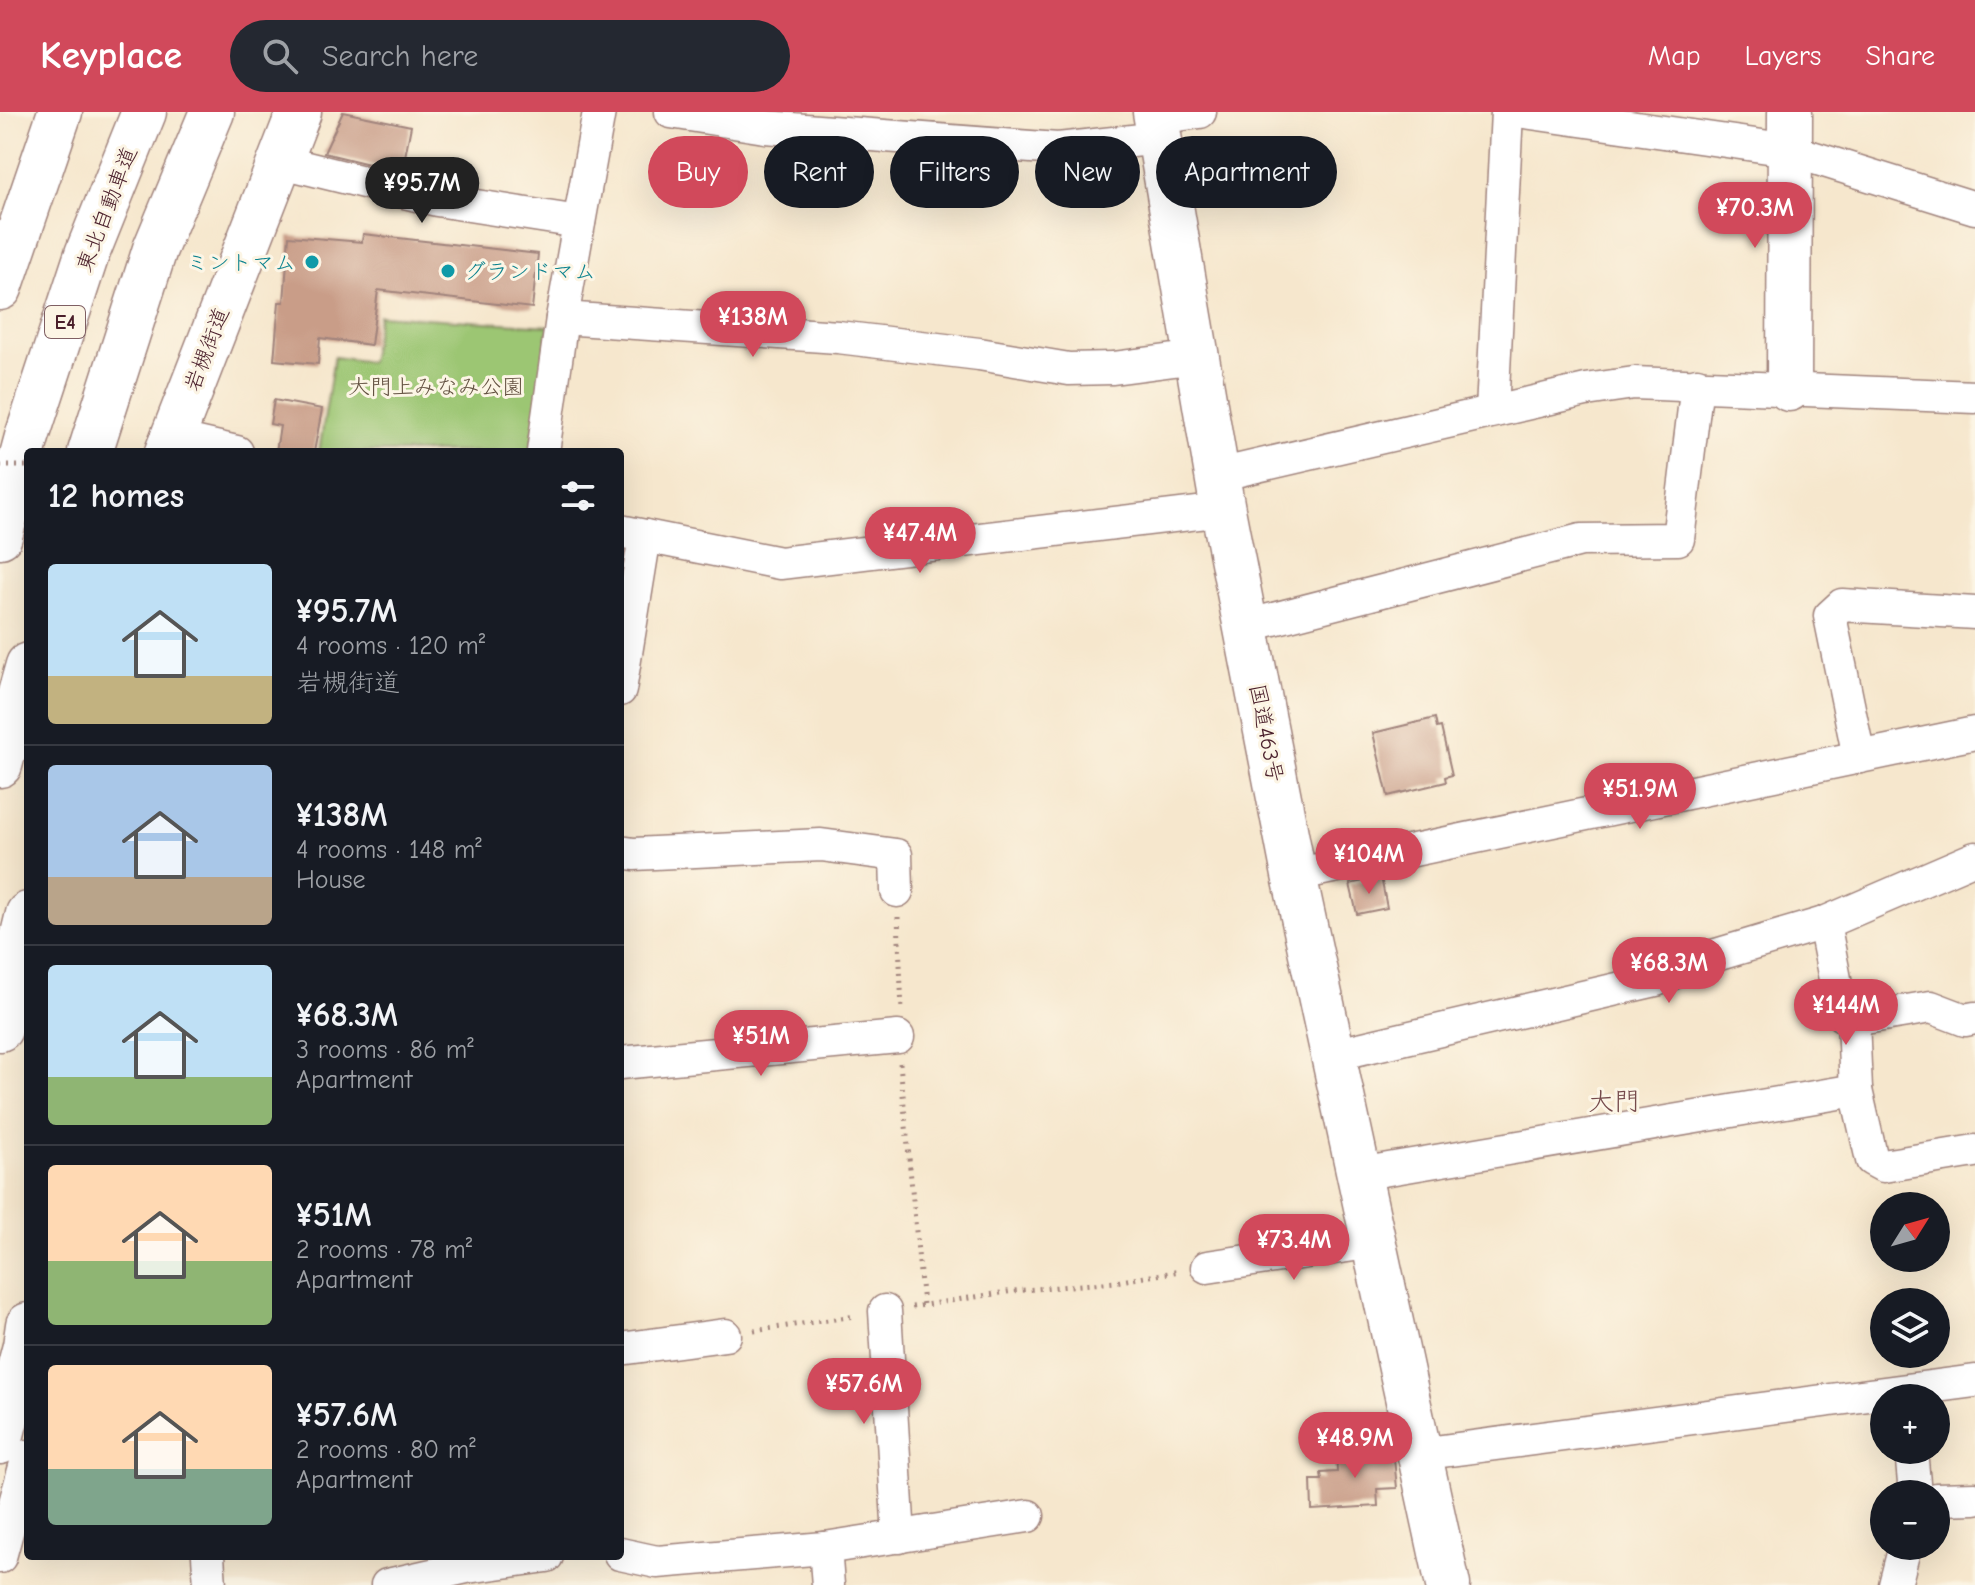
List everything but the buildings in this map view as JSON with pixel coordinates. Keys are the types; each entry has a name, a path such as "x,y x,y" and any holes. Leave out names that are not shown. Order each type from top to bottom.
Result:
{"main road":[{"path":"0,288 60,112"},
{"name":"東北自動車道","path":"0,536 27,437 87,254 144,112"},
{"path":"91,448 155,249 212,112"},
{"name":"岩槻街道","path":"170,444 299,112"},
{"name":"国道463号","path":"1157,123 1220,493 1294,875 1448,1585"},
{"path":"1789,389 1790,131"},
{"path":"0,765 24,679"},
{"path":"0,1029 24,930"},
{"path":"0,1442 24,1350"}],"street":[{"path":"544,448 562,318 599,112"},
{"path":"671,112 765,127 828,122 1058,149 1200,112"},
{"path":"1492,411 1507,112"},
{"path":"1524,112 1790,131 1975,208"},
{"path":"278,161 437,200 579,222"},
{"path":"562,318 838,337 979,354 1069,369 1113,368 1197,357"},
{"path":"624,638 632,534 780,563 1220,493 1492,411 1586,390 1634,383 1975,397"},
{"path":"1246,626 1581,540 1678,539 1697,384"},
{"path":"170,444 204,448"},
{"path":"1859,757 1830,616 1842,605 1975,613"},
{"path":"1294,875 1975,733"},
{"path":"624,853 821,845 896,855 897,891"},
{"path":"1333,1055 1656,980 1716,955 1824,923 1975,858"},
{"path":"1824,923 1842,1015 1853,1020 1931,1007 1965,1020 1975,1018"},
{"path":"1853,1020 1856,1090 1872,1160 1883,1166 1975,1151"},
{"path":"624,1063 898,1037"},
{"path":"1359,1174 1856,1090"},
{"path":"1207,1267 1374,1242"},
{"path":"885,1311 899,1537"},
{"path":"624,1348 725,1335"},
{"path":"1950,1386 1975,1381"},
{"path":"1419,1454 1870,1399"},
{"path":"0,1557 24,1470"},
{"path":"1950,1499 1975,1498"},
{"path":"624,1555 657,1562 825,1548 1028,1516"},
{"path":"825,1548 828,1585"},
{"path":"208,1560 210,1585"},
{"path":"387,1585 467,1567 518,1560"},
{"path":"1895,1585 1901,1560"}],"path":[{"path":"0,466 24,466"},
{"path":"897,891 902,1033 898,1037 923,1305"},
{"path":"725,1335 1013,1291 1115,1282 1207,1267"}],"green space":[{"name":"大門上みなみ公園","path":"379,315 549,326 532,448 320,448 334,357 370,362"}],"place":[{"name":"ミントマム","path":"312,262"},
{"name":"グランドマム","path":"448,271"}],"district":[{"name":"大門","path":"1614,1101"}]}
